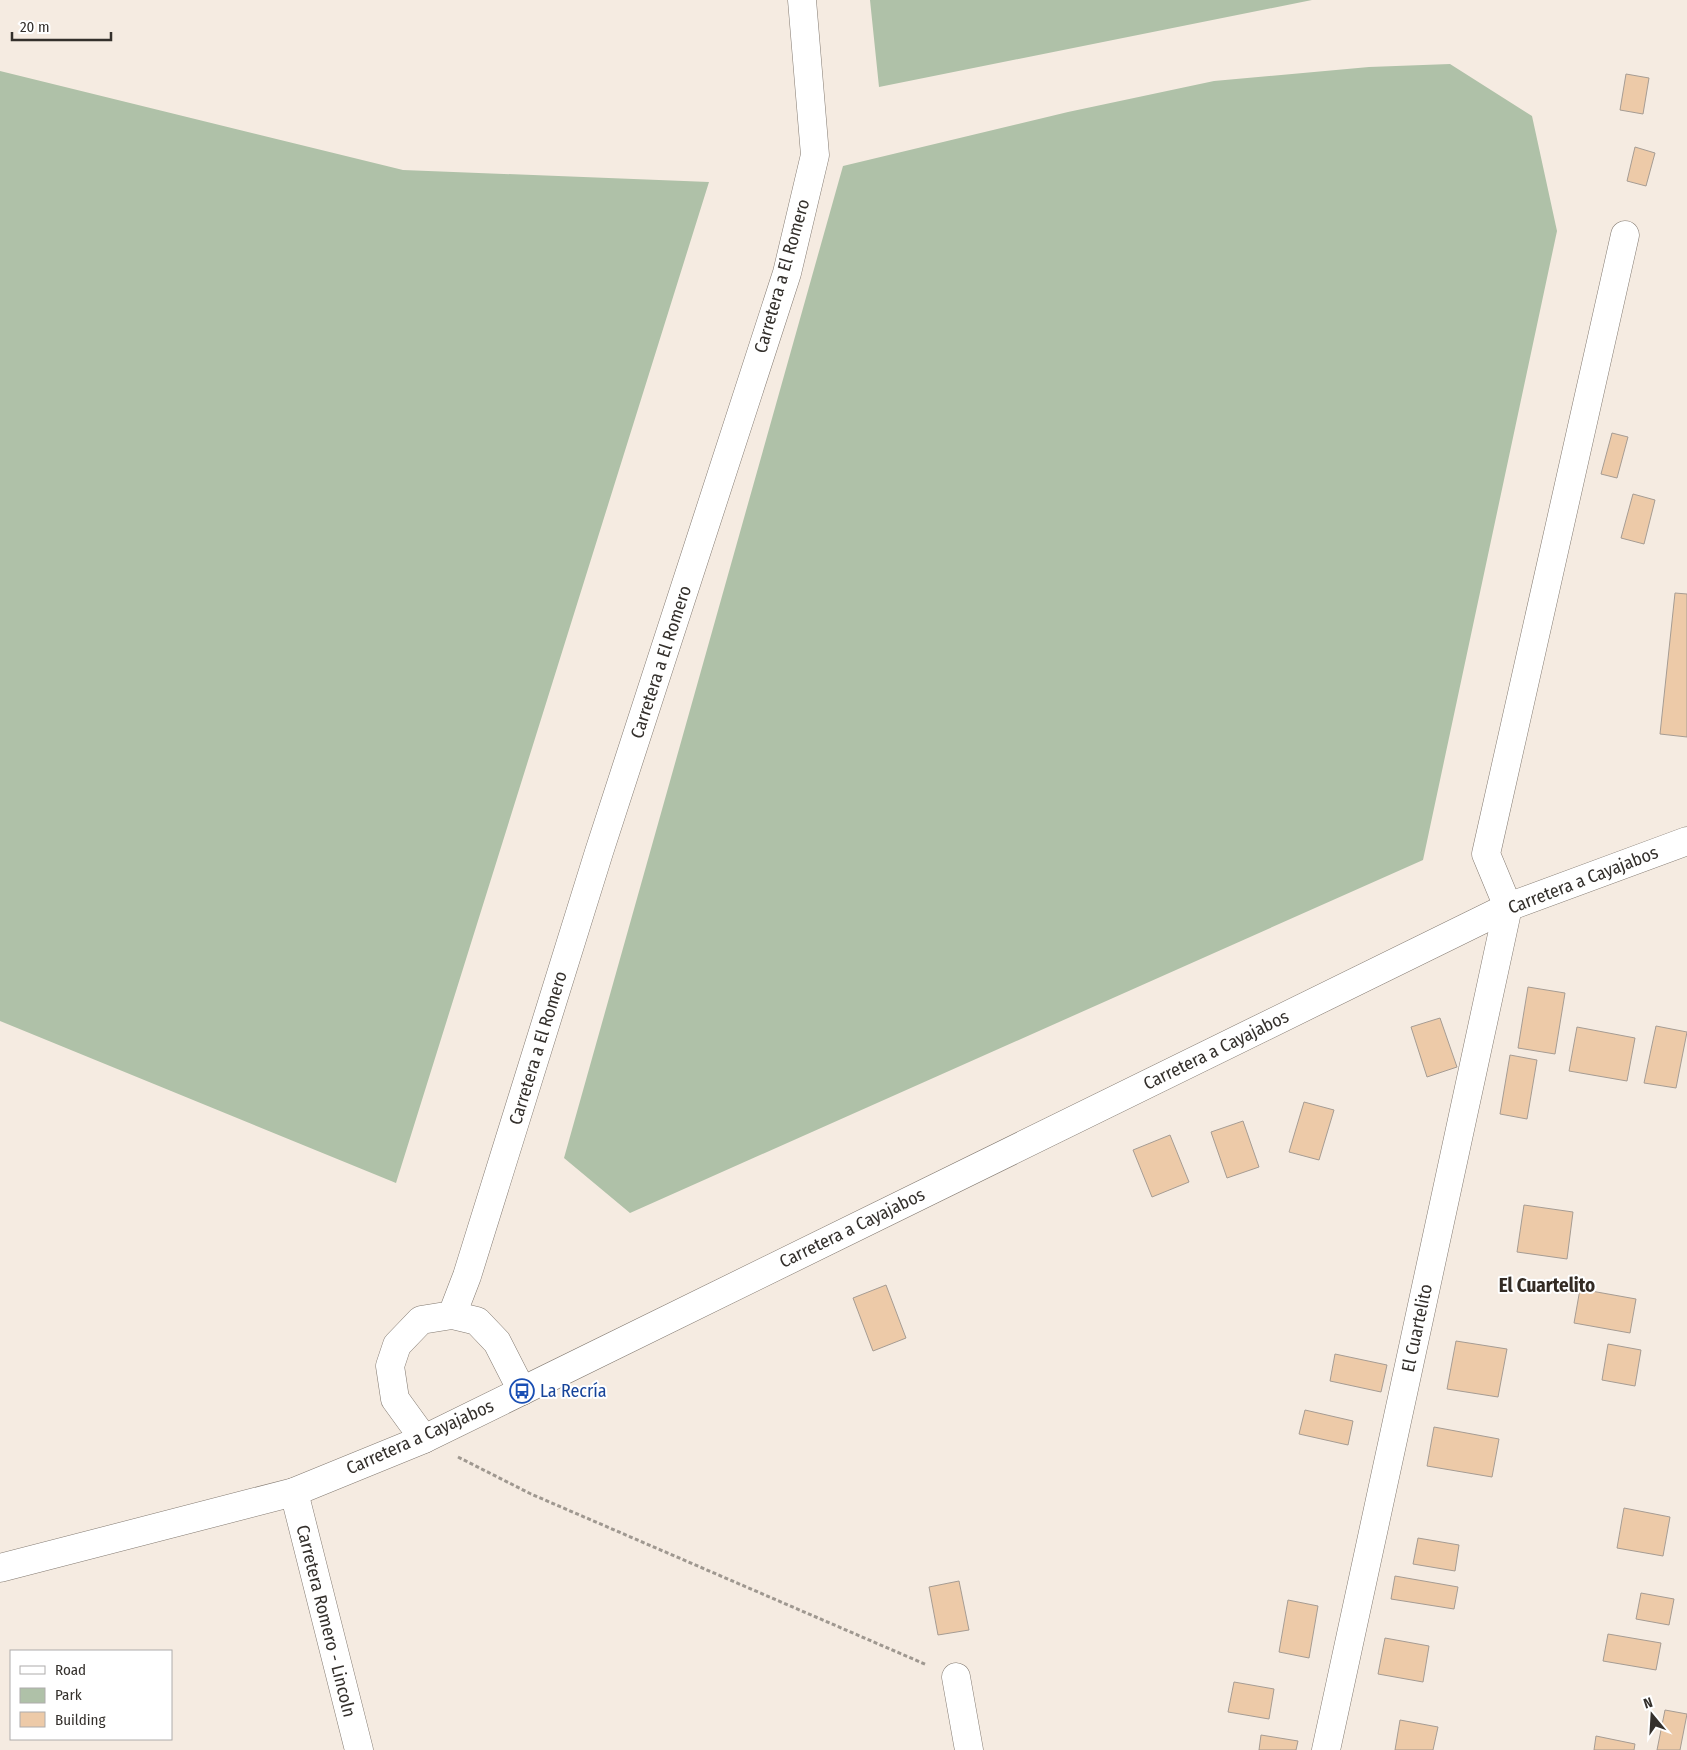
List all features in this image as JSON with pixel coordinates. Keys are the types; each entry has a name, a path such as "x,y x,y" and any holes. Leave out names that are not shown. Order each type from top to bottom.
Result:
{"street":[{"name":"Carretera a El Romero","path":"452,1315 467,1276 599,852 787,273 815,154 802,0"},
{"path":"1508,907 1486,854 1625,235"},
{"name":"Carretera a Cayajabos","path":"0,1568 294,1492 424,1439 1508,907 1687,841"},
{"name":"El Cuartelito","path":"1326,1750 1508,907"},
{"path":"424,1439 395,1399 390,1366 397,1345 422,1320 452,1315 478,1321 497,1342 522,1390"},
{"name":"Carretera Romero - Lincoln","path":"294,1492 359,1750"},
{"path":"956,1677 969,1750"}],"path":[{"path":"424,1439 531,1494 956,1677"}],"green space":[{"path":"870,0 1312,0 879,87"},
{"path":"1450,64 1532,116 1557,231 1423,860 630,1213 564,1158 843,166 1068,112 1214,81 1369,67"},
{"path":"0,71 403,170 709,182 396,1183 0,1021"}],"building":[{"path":"1626,74 1649,78 1643,114 1620,110"},
{"path":"1635,147 1655,153 1646,186 1627,181"},
{"path":"1612,433 1628,437 1617,478 1601,474"},
{"path":"1633,494 1655,500 1644,544 1621,538"},
{"path":"1675,593 1687,594 1687,737 1660,734"},
{"path":"1528,987 1565,993 1555,1054 1518,1048"},
{"path":"1440,1018 1457,1067 1427,1077 1411,1027"},
{"path":"1656,1026 1687,1032 1676,1088 1644,1083"},
{"path":"1577,1027 1635,1038 1627,1081 1569,1071"},
{"path":"1510,1055 1537,1060 1527,1119 1500,1114"},
{"path":"1304,1102 1334,1110 1319,1160 1289,1152"},
{"path":"1243,1121 1259,1167 1227,1178 1211,1132"},
{"path":"1170,1135 1189,1182 1152,1197 1133,1150"},
{"path":"1524,1205 1573,1212 1567,1259 1517,1252"},
{"path":"886,1285 906,1338 873,1351 853,1298"},
{"path":"1580,1289 1636,1299 1630,1333 1574,1323"},
{"path":"1456,1341 1507,1349 1498,1397 1447,1389"},
{"path":"1608,1344 1641,1350 1635,1386 1602,1380"},
{"path":"1335,1354 1387,1365 1381,1392 1330,1381"},
{"path":"1305,1410 1353,1421 1348,1445 1299,1434"},
{"path":"1434,1427 1499,1439 1492,1477 1427,1466"},
{"path":"1624,1508 1670,1517 1663,1556 1617,1548"},
{"path":"1418,1538 1459,1545 1455,1571 1413,1564"},
{"path":"1395,1576 1458,1587 1454,1609 1391,1599"},
{"path":"959,1581 969,1630 938,1635 929,1587"},
{"path":"1641,1593 1674,1599 1669,1625 1636,1619"},
{"path":"1288,1600 1318,1606 1309,1658 1279,1652"},
{"path":"1608,1634 1661,1643 1656,1670 1603,1661"},
{"path":"1385,1638 1429,1646 1423,1682 1378,1674"},
{"path":"1234,1682 1274,1689 1269,1719 1228,1712"},
{"path":"1665,1710 1687,1714 1680,1750 1657,1750"},
{"path":"1400,1720 1438,1727 1433,1750 1395,1750"},
{"path":"1261,1735 1298,1741 1296,1750 1259,1750"},
{"path":"1596,1736 1635,1744 1634,1750 1594,1750"}],"place":[{"name":"La Recría","path":"522,1391"}],"district":[{"name":"El Cuartelito","path":"1547,1285"}]}
